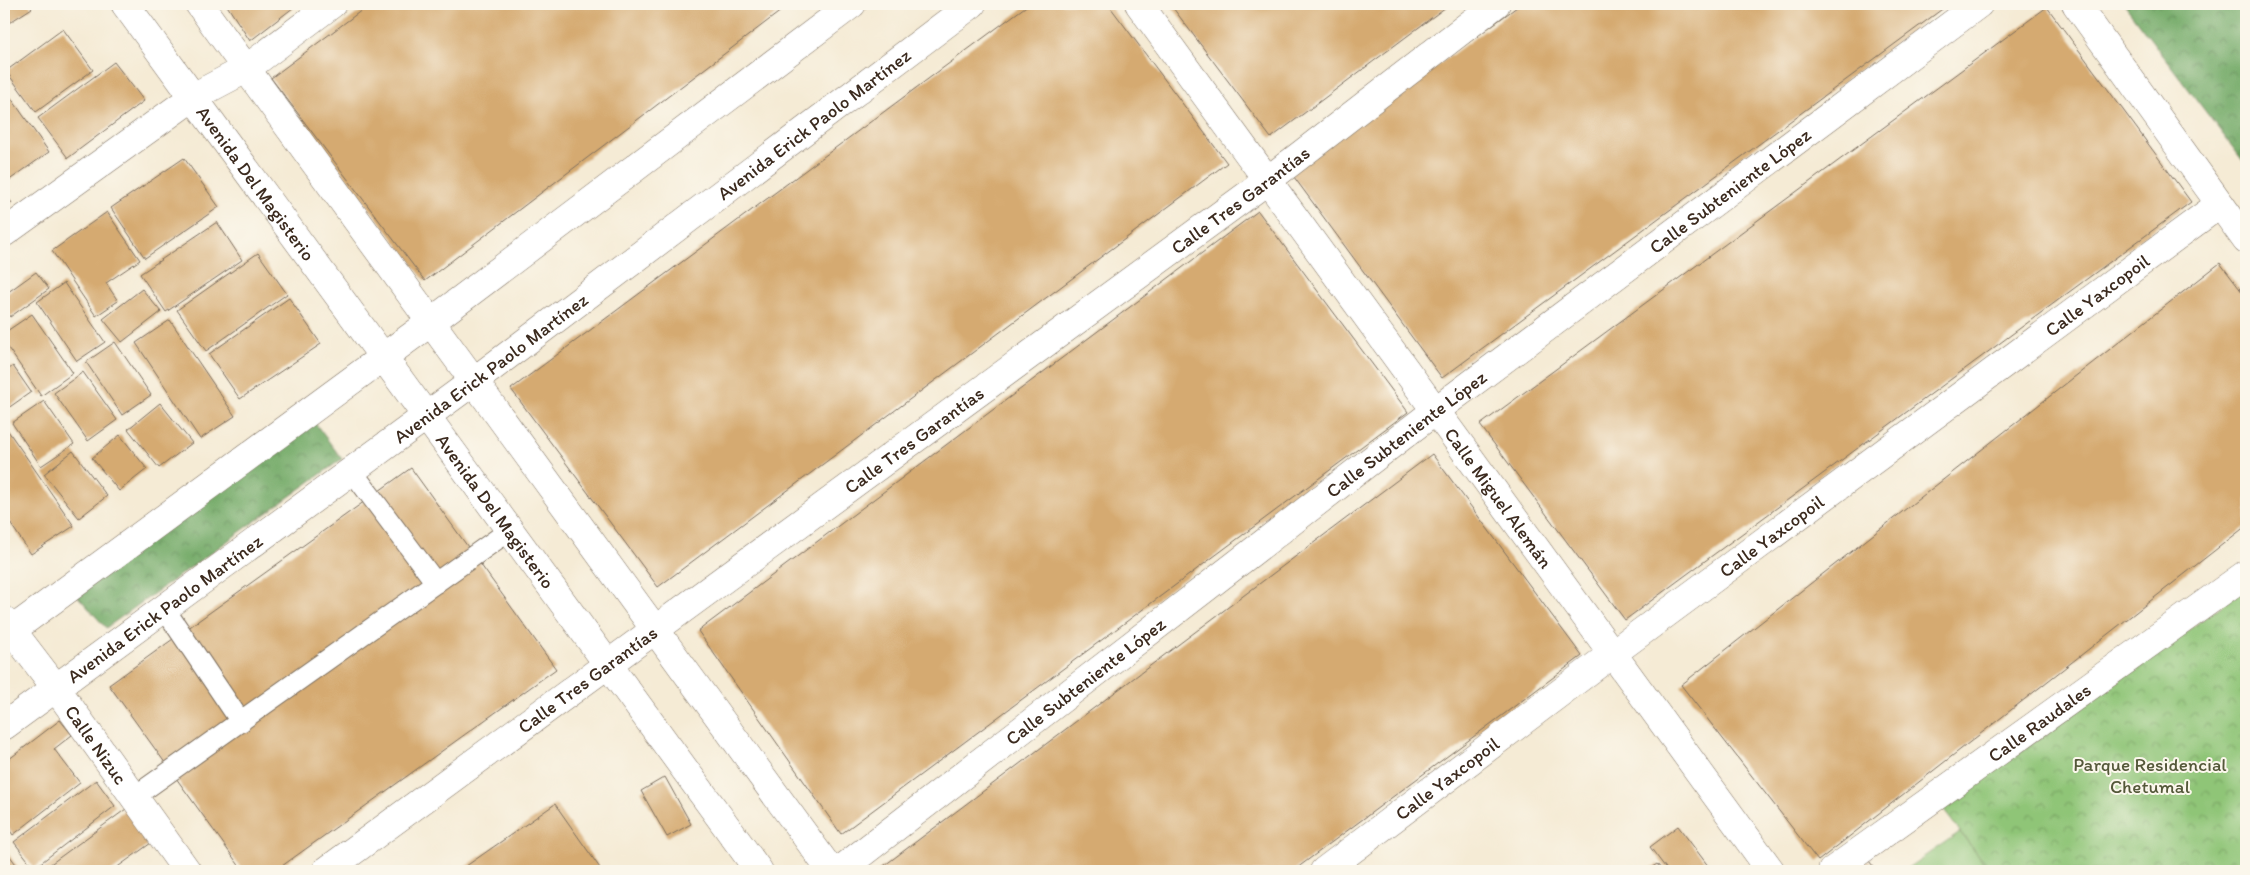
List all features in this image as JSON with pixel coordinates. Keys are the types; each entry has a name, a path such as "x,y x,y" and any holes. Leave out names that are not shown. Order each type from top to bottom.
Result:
{"street":[{"name":"Avenida Del Magisterio","path":"125,4 759,871"},
{"path":"199,4 831,871"},
{"path":"4,233 193,97 246,69 332,4"},
{"path":"6,629 384,357 852,4"},
{"name":"Avenida Erick Paolo Martínez","path":"4,726 474,381 972,4"},
{"name":"Calle Miguel Alemán","path":"1139,4 1771,871"},
{"name":"Calle Tres Garantías","path":"326,871 1268,180 1496,4"},
{"name":"Calle Subteniente López","path":"839,871 1435,410 1979,4"},
{"path":"2076,4 2246,240"},
{"name":"Calle Yaxcopoil","path":"1324,871 1612,653 2220,204"},
{"name":"Calle Raudales","path":"1832,871 2246,574"},
{"name":"Calle Nizuc","path":"6,629 56,688 187,871"}],"lane":[{"path":"352,470 436,583"},
{"path":"134,797 510,530"},
{"path":"164,608 241,722"}],"green space":[{"path":"2124,4 2246,4 2246,165"},
{"path":"312,419 342,459 106,628 73,591"},
{"name":"Parque Residencial Chetumal","path":"2246,588 2246,871 1990,871 1942,808"},
{"path":"1960,832 1990,871 1903,871"}],"building":[{"path":"4,4 29,4 32,8 4,26"},
{"path":"226,4 298,4 250,41"},
{"path":"370,4 790,4 425,281 271,78"},
{"path":"1029,4 1108,4 1227,163 658,587 511,389"},
{"path":"1170,4 1450,4 1271,138"},
{"path":"1521,4 1949,4 1442,378 1291,173"},
{"path":"2047,7 2191,202 1625,620 1480,425"},
{"path":"63,29 93,70 36,112 6,71"},
{"path":"114,62 144,101 68,158 38,118"},
{"path":"4,88 49,152 8,181 4,175"},
{"path":"184,158 219,207 145,258 111,208"},
{"path":"4,192 12,203 4,209"},
{"path":"1258,211 1408,412 841,834 698,631"},
{"path":"107,212 140,260 106,283 118,301 96,316 52,251"},
{"path":"217,222 242,260 166,312 140,274"},
{"path":"258,253 287,294 206,351 177,310"},
{"path":"2220,263 2246,297 2246,526 1818,861 1681,685"},
{"path":"36,272 49,289 10,317 4,308 4,295"},
{"path":"64,283 105,342 77,361 37,302"},
{"path":"142,289 161,312 122,342 103,319"},
{"path":"289,298 321,344 240,399 209,354"},
{"path":"32,314 73,373 41,396 4,342 4,333"},
{"path":"170,320 235,416 200,439 136,343"},
{"path":"115,342 151,395 122,415 86,362"},
{"path":"13,366 31,392 4,411 4,373"},
{"path":"83,372 117,420 88,441 54,393"},
{"path":"44,401 74,444 41,466 12,423"},
{"path":"160,403 192,443 159,468 128,429"},
{"path":"4,425 74,526 31,554 4,514"},
{"path":"120,435 147,469 119,491 92,458"},
{"path":"73,451 107,496 79,518 44,474"},
{"path":"1432,454 1582,656 1293,871 877,871"},
{"path":"411,468 556,669 275,871 243,871 109,685"},
{"path":"60,720 72,735 54,749 80,783 13,835 4,822 4,763"},
{"path":"665,777 691,824 667,837 641,791"},
{"path":"96,780 115,806 34,868 14,842"},
{"path":"555,804 602,871 459,871"},
{"path":"126,809 151,843 112,871 41,871"},
{"path":"1678,826 1712,871 1668,871 1650,847"},
{"path":"4,848 21,871 4,871"},
{"path":"1869,861 1877,871 1854,871"},
{"path":"1657,864 1663,871 1646,871"}]}
